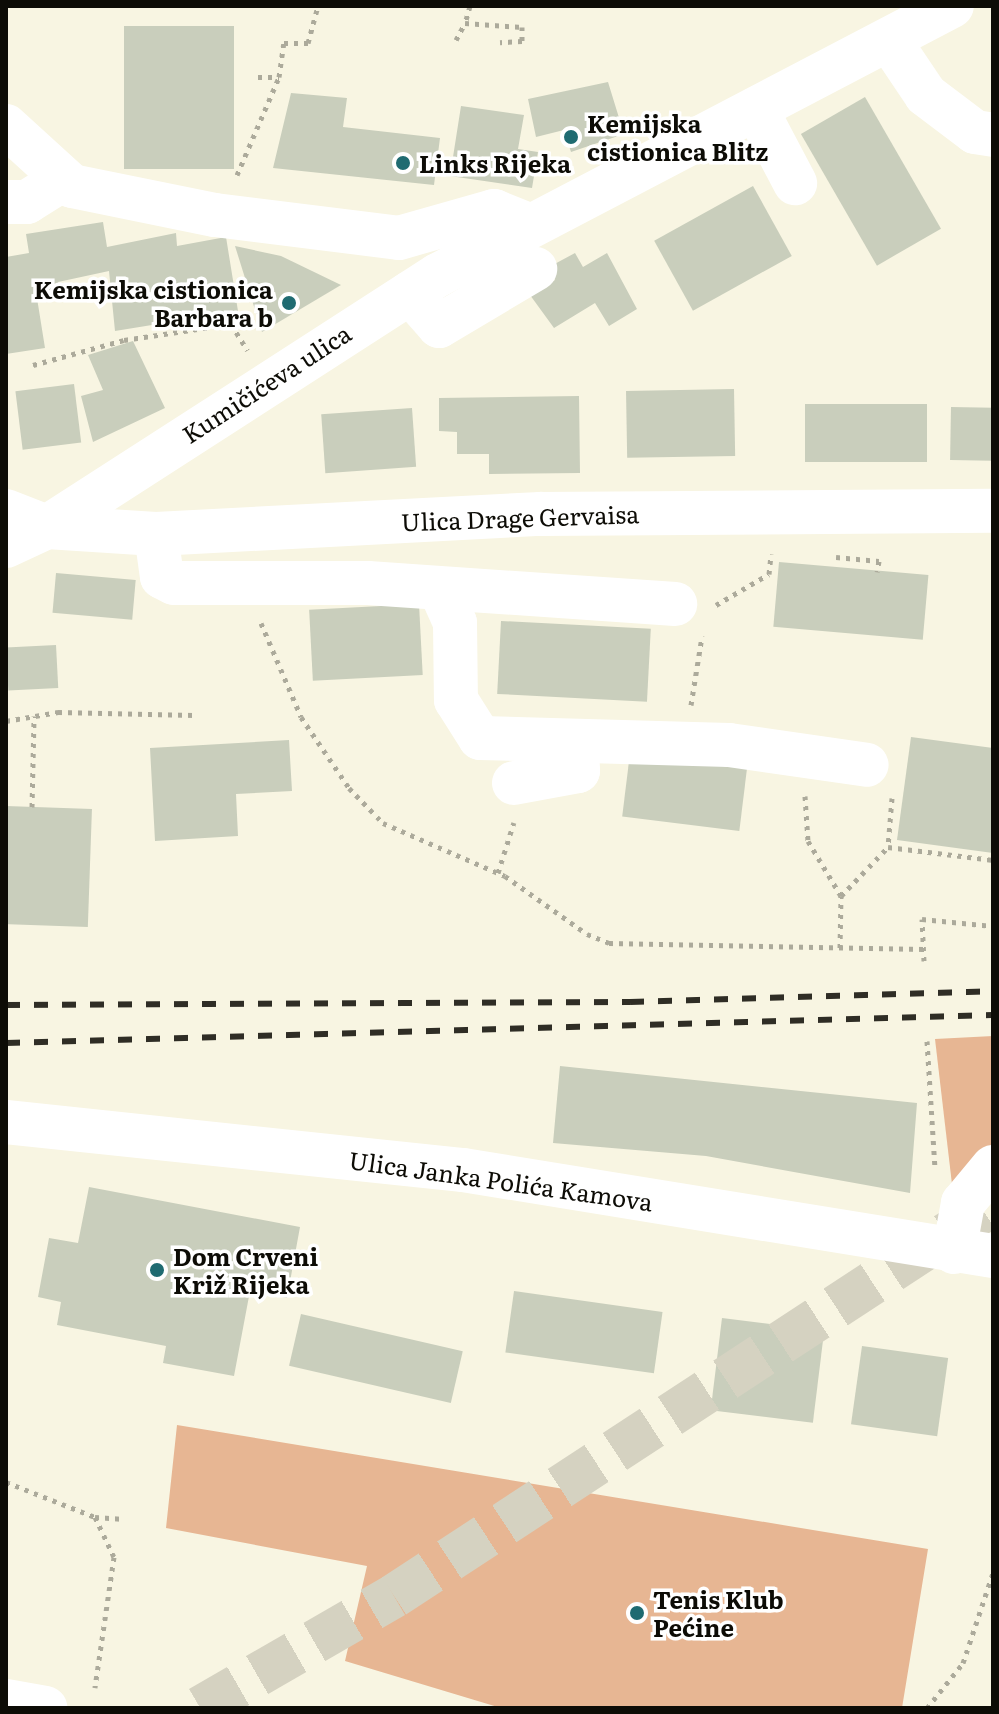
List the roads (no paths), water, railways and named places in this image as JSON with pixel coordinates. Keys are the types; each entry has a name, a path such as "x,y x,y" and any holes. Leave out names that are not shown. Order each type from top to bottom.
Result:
{"main road":[{"name":"Kumičićeva ulica","path":"6,546 47,527 410,293 529,225 952,6"},
{"path":"889,40 926,95 975,132 993,135"},
{"path":"756,109 795,183"},
{"path":"6,126 62,180 215,215 399,238 494,211 529,225"},
{"path":"6,202 27,202 62,180"},
{"path":"410,293 439,326 535,269"},
{"path":"6,511 47,527"},
{"name":"Ulica Drage Gervaisa","path":"47,527 156,534 540,514 993,511"},
{"path":"156,534 166,582 440,589 695,613"},
{"path":"440,589 455,623 452,671 468,729 480,738 744,746 880,780"},
{"path":"514,801 578,771 577,741"},
{"name":"Ulica Janka Polića Kamova","path":"6,1122 463,1170 973,1254"},
{"path":"973,1254 963,1203 993,1167"},
{"path":"6,1701 45,1708"}],"tunnel":[{"path":"200,1708 394,1596 993,1204"}],"railway":[{"path":"6,1005 630,1002 993,991"},
{"path":"6,1043 993,1015"}],"place":[{"name":"Kemijska cistionica Blitz","path":"571,137"},
{"name":"Links Rijeka","path":"403,163"},
{"name":"Kemijska cistionica Barbara b","path":"289,303"},
{"name":"Dom Crveni Križ Rijeka","path":"157,1270"},
{"name":"Tenis Klub Pećine","path":"637,1613"}]}
